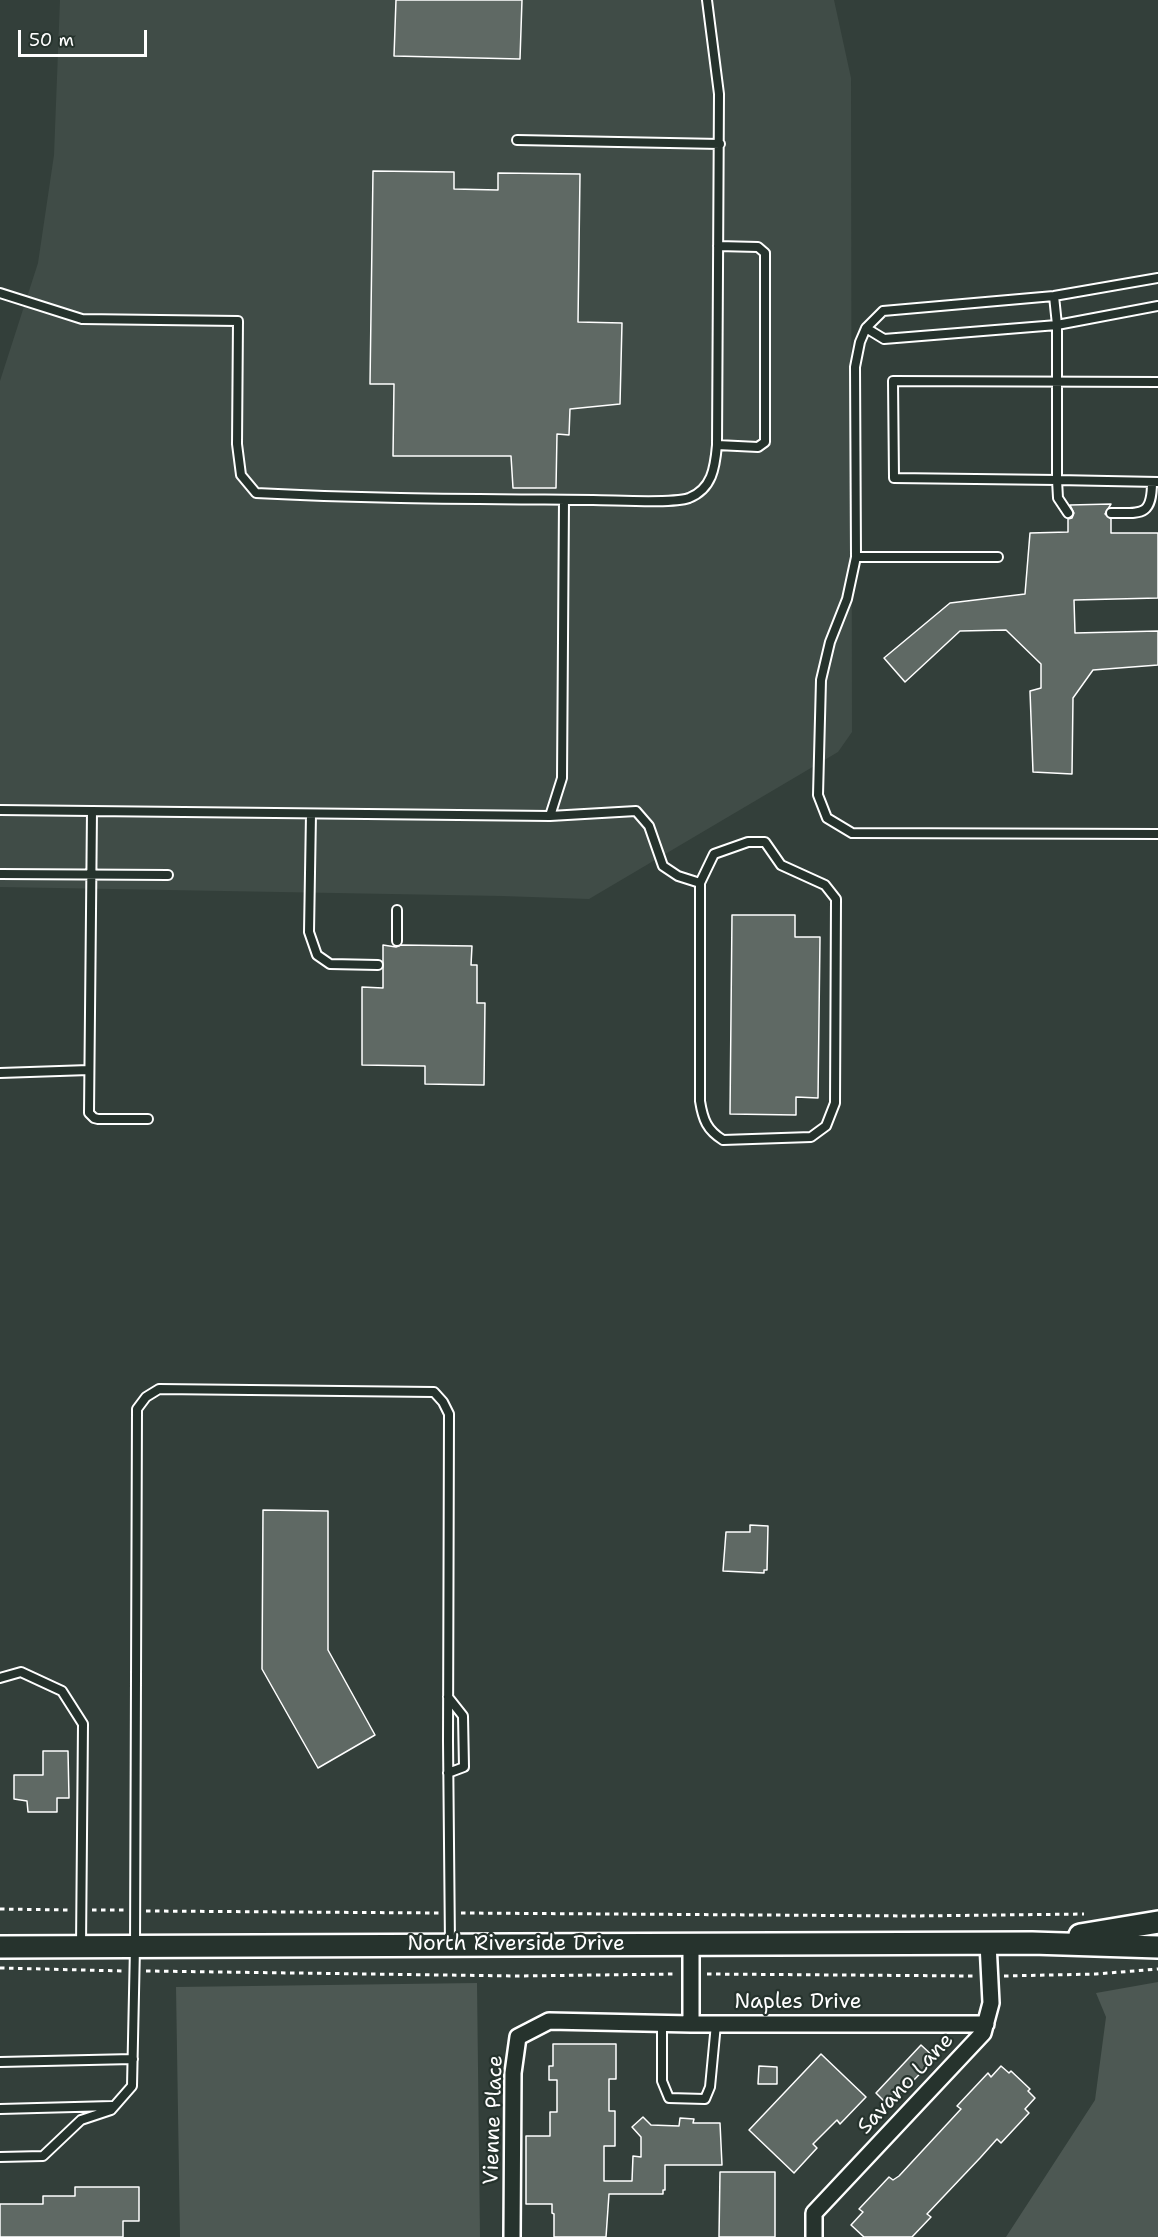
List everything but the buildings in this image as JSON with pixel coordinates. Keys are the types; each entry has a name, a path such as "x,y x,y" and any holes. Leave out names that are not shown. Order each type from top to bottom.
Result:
{"main road":[{"name":"North Riverside Drive","path":"1032,1943 1158,1922"},
{"name":"North Riverside Drive","path":"0,1947 988,1943 1158,1947"}],"street":[{"name":"Savano Lane","path":"814,2237 814,2213 983,2033 991,2003 988,1943"},
{"path":"690,1944 691,2024"},
{"name":"Vienne Place","path":"512,2237 513,2073 518,2037 549,2021 691,2024"},
{"name":"Naples Drive","path":"691,2024 986,2024"}],"lane":[{"path":"0,293 82,319 238,321 238,454 241,475 256,492 356,497 564,500 688,498 710,482 717,445 719,94 706,0"},
{"path":"517,140 720,144"},
{"path":"717,445 758,447 765,442 765,253 758,246 718,246"},
{"path":"1158,278 1054,296 883,311 866,328 860,342 855,367 856,557 847,598 831,642 821,680 818,795 827,818 852,833 1158,834"},
{"path":"1054,296 1057,325 1058,498 1068,513"},
{"path":"866,328 884,339 1057,325 1158,306"},
{"path":"1111,513 1141,513 1148,508 1152,500 1155,482 894,478 893,381 1158,382"},
{"path":"550,816 562,778 564,500"},
{"path":"856,557 998,557"},
{"path":"0,810 550,816 636,811 650,826 663,866 678,876 700,883"},
{"path":"92,811 89,1113 94,1118 148,1119"},
{"path":"311,814 309,932 317,955 330,964 378,965"},
{"path":"748,842 765,842 781,865 825,885 836,899 835,1103 826,1126 811,1137 723,1140 712,1133 702,1119 700,1101 700,883 714,854 748,842"},
{"path":"0,874 168,875"},
{"path":"397,910 397,940"},
{"path":"0,1073 89,1070"},
{"path":"0,2157 44,2156 81,2120 111,2110 132,2086 135,1971 137,1408 146,1397 159,1389 434,1392 443,1402 449,1414 450,1945"},
{"path":"0,1678 21,1672 62,1691 83,1724 81,1947"},
{"path":"448,1697 463,1716 464,1767 448,1773"},
{"path":"662,2024 662,2081 669,2098 705,2099 710,2087 716,2024"},
{"path":"0,2062 133,2058"},
{"path":"0,2109 114,2106"}],"path":[{"path":"0,1909 913,1916 1086,1914"},
{"path":"0,1968 517,1976 691,1973 990,1976 1096,1974 1158,1969"}],"shaded area":[{"path":"60,0 834,0 851,78 852,732 838,752 589,899 0,887 0,381 38,263 54,155"},
{"path":"1158,1982 1158,2237 1006,2237 1095,2100 1106,2017 1096,1993"},
{"path":"477,1983 480,2237 180,2237 176,1987"}]}
